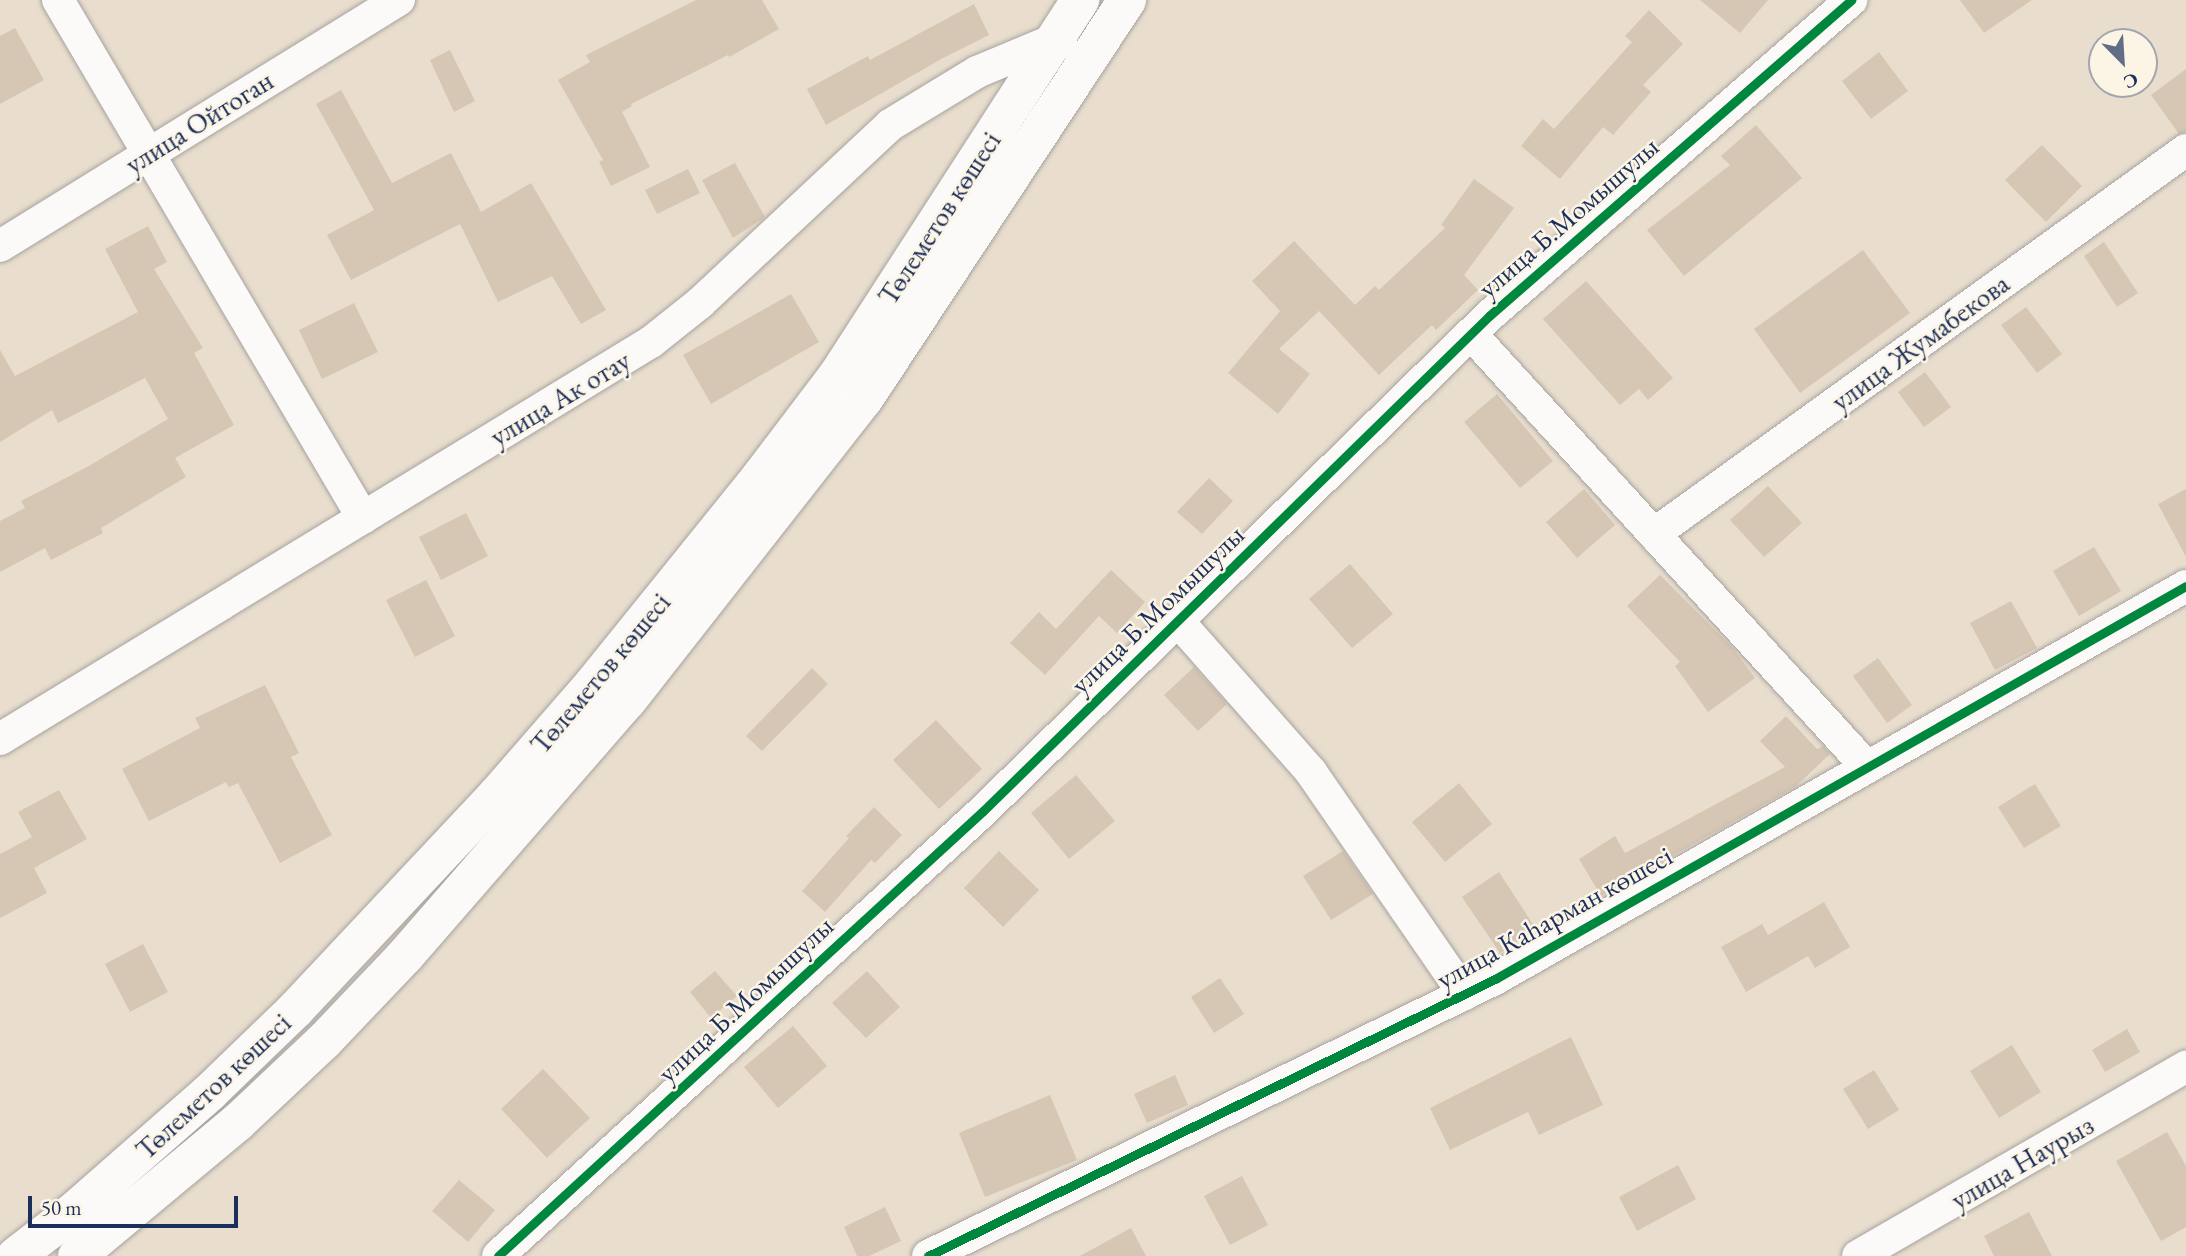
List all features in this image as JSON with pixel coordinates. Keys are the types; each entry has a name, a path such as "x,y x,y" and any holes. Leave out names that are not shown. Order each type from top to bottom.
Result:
{"main road":[{"name":"Төлеметов көшесі","path":"16,1256 73,1212 200,1100 295,1010 496,796 595,682 837,376 1080,0"},
{"name":"Төлеметов көшесі","path":"77,1256 238,1122 324,1041 405,956 618,711 864,399 1127,0"}],"street":[{"path":"58,0 150,152 363,518"},
{"name":"улица Ойтоган","path":"0,246 399,0"},
{"name":"улица Б.Момышулы","path":"498,1256 983,811 1471,334 1850,0"},
{"path":"1054,40 1091,57"},
{"name":"улица Ак отау","path":"0,739 651,342 700,303 890,125 977,72 1054,40"},
{"name":"улица Жумабекова","path":"1654,534 2186,150"},
{"path":"1471,334 1867,767"},
{"name":"улица Каһарман көшесі","path":"928,1256 1464,994 2186,586"},
{"path":"1178,621 1311,772 1464,994"},
{"name":"улица Наурыз","path":"1858,1256 2186,1067"}],"building":[{"path":"696,0 762,0 779,29 729,57 728,55 631,104 632,106 622,112 650,167 611,186 599,162 603,160 558,80 590,62 586,55"},
{"path":"1700,0 1768,0 1740,33"},
{"path":"1960,0 2032,0 1984,33"},
{"path":"974,4 989,35 826,125 807,89 868,56 870,60"},
{"path":"1649,10 1683,44 1643,85 1651,92 1613,135 1603,127 1560,179 1521,146 1543,119 1554,129 1632,42 1625,36"},
{"path":"15,28 44,80 0,104 0,36"},
{"path":"450,50 475,101 454,112 430,60"},
{"path":"1879,52 1908,91 1871,119 1842,81"},
{"path":"2186,69 2186,132 2179,134 2153,98 2158,98 2158,90"},
{"path":"341,90 392,183 451,153 481,212 531,183 606,310 581,324 552,276 498,302 460,224 351,280 327,235 374,210 316,104"},
{"path":"1756,125 1802,178 1684,276 1647,230 1730,165 1721,156"},
{"path":"2042,145 2082,186 2046,222 2005,180"},
{"path":"735,163 765,217 733,238 702,180"},
{"path":"688,169 700,193 657,214 645,190"},
{"path":"1474,179 1514,208 1464,275 1478,290 1436,330 1432,325 1379,375 1319,311 1279,349 1310,374 1278,414 1228,373 1280,311 1252,281 1294,241 1355,305 1375,286 1379,290 1445,228 1441,225"},
{"path":"148,226 167,262 154,269 203,348 194,353 234,425 175,458 186,477 101,528 103,533 51,560 45,548 0,572 0,521 25,508 21,501 87,467 168,419 145,378 58,423 52,410 0,442 0,350 15,376 138,312 105,249"},
{"path":"2104,242 2138,293 2117,307 2084,256"},
{"path":"1863,250 1910,313 1800,393 1754,329"},
{"path":"1586,281 1673,378 1648,400 1639,389 1620,405 1543,319"},
{"path":"791,294 819,342 711,404 683,355"},
{"path":"354,303 378,352 322,379 299,330"},
{"path":"2026,307 2062,354 2037,373 2001,325"},
{"path":"1925,372 1951,407 1924,427 1898,392"},
{"path":"1497,394 1553,461 1520,488 1464,422"},
{"path":"1209,478 1233,501 1202,534 1177,512"},
{"path":"1768,486 1802,523 1764,557 1730,520"},
{"path":"1584,489 1615,525 1577,558 1546,522"},
{"path":"2186,489 2186,557 2158,504"},
{"path":"466,513 488,556 441,580 419,537"},
{"path":"2094,547 2121,591 2079,616 2053,571"},
{"path":"1350,564 1393,614 1352,648 1309,599"},
{"path":"1111,570 1145,602 1117,633 1099,616 1045,675 1010,643 1039,612 1056,629"},
{"path":"1660,575 1732,647 1755,678 1708,712 1675,666 1680,662 1627,606"},
{"path":"426,580 455,636 415,657 386,600"},
{"path":"2011,601 2037,648 1995,670 1970,623"},
{"path":"1878,658 1912,705 1887,723 1853,676"},
{"path":"1194,667 1227,704 1198,731 1164,695"},
{"path":"812,668 828,684 762,751 746,736"},
{"path":"265,685 299,753 291,757 332,835 280,863 238,783 229,787 226,782 149,821 122,769 200,728 195,718"},
{"path":"1786,716 1817,749 1823,746 1830,754 1795,787 1601,896 1579,859 1615,836 1625,853 1785,767 1760,741"},
{"path":"936,720 982,769 939,809 893,760"},
{"path":"1076,775 1115,821 1069,859 1031,813"},
{"path":"1459,783 1492,824 1445,862 1412,822"},
{"path":"2035,784 2061,826 2024,848 1998,807"},
{"path":"59,790 87,839 34,868 47,893 0,918 0,854 32,837 18,812"},
{"path":"874,807 902,835 875,863 871,860 825,912 802,891 849,838 846,836"},
{"path":"999,851 1039,890 1003,927 964,888"},
{"path":"1343,851 1373,894 1331,920 1303,876"},
{"path":"1499,872 1536,929 1500,953 1462,897"},
{"path":"1824,902 1850,947 1815,968 1808,956 1746,992 1721,947 1762,924 1768,935"},
{"path":"143,944 168,992 130,1012 105,964"},
{"path":"715,971 737,996 711,1018 690,992"},
{"path":"867,971 900,1007 866,1038 832,1003"},
{"path":"1220,978 1244,1014 1214,1033 1191,997"},
{"path":"793,1026 827,1066 778,1108 744,1067"},
{"path":"2127,1029 2140,1052 2105,1072 2092,1050"},
{"path":"1571,1037 1603,1105 1539,1135 1528,1112 1450,1150 1430,1108"},
{"path":"2012,1045 2041,1092 1999,1118 1970,1071"},
{"path":"543,1069 590,1118 547,1158 501,1109"},
{"path":"1874,1070 1899,1110 1868,1129 1843,1089"},
{"path":"1175,1075 1188,1105 1147,1123 1134,1094"},
{"path":"1050,1095 1077,1160 985,1197 959,1133"},
{"path":"2167,1132 2186,1166 2186,1227 2161,1241 2116,1161"},
{"path":"1678,1165 1696,1199 1637,1231 1619,1197"},
{"path":"1242,1176 1268,1225 1230,1245 1204,1196"},
{"path":"459,1180 495,1210 468,1242 432,1211"},
{"path":"885,1207 901,1241 869,1256 857,1256 844,1227"},
{"path":"2029,1212 2052,1256 1994,1256 1984,1236"},
{"path":"1131,1228 1146,1256 1080,1256"}],"cycle path":[{"path":"498,1256 983,811 1489,316 1851,0"},
{"path":"928,1256 1495,979 2186,586"}]}
